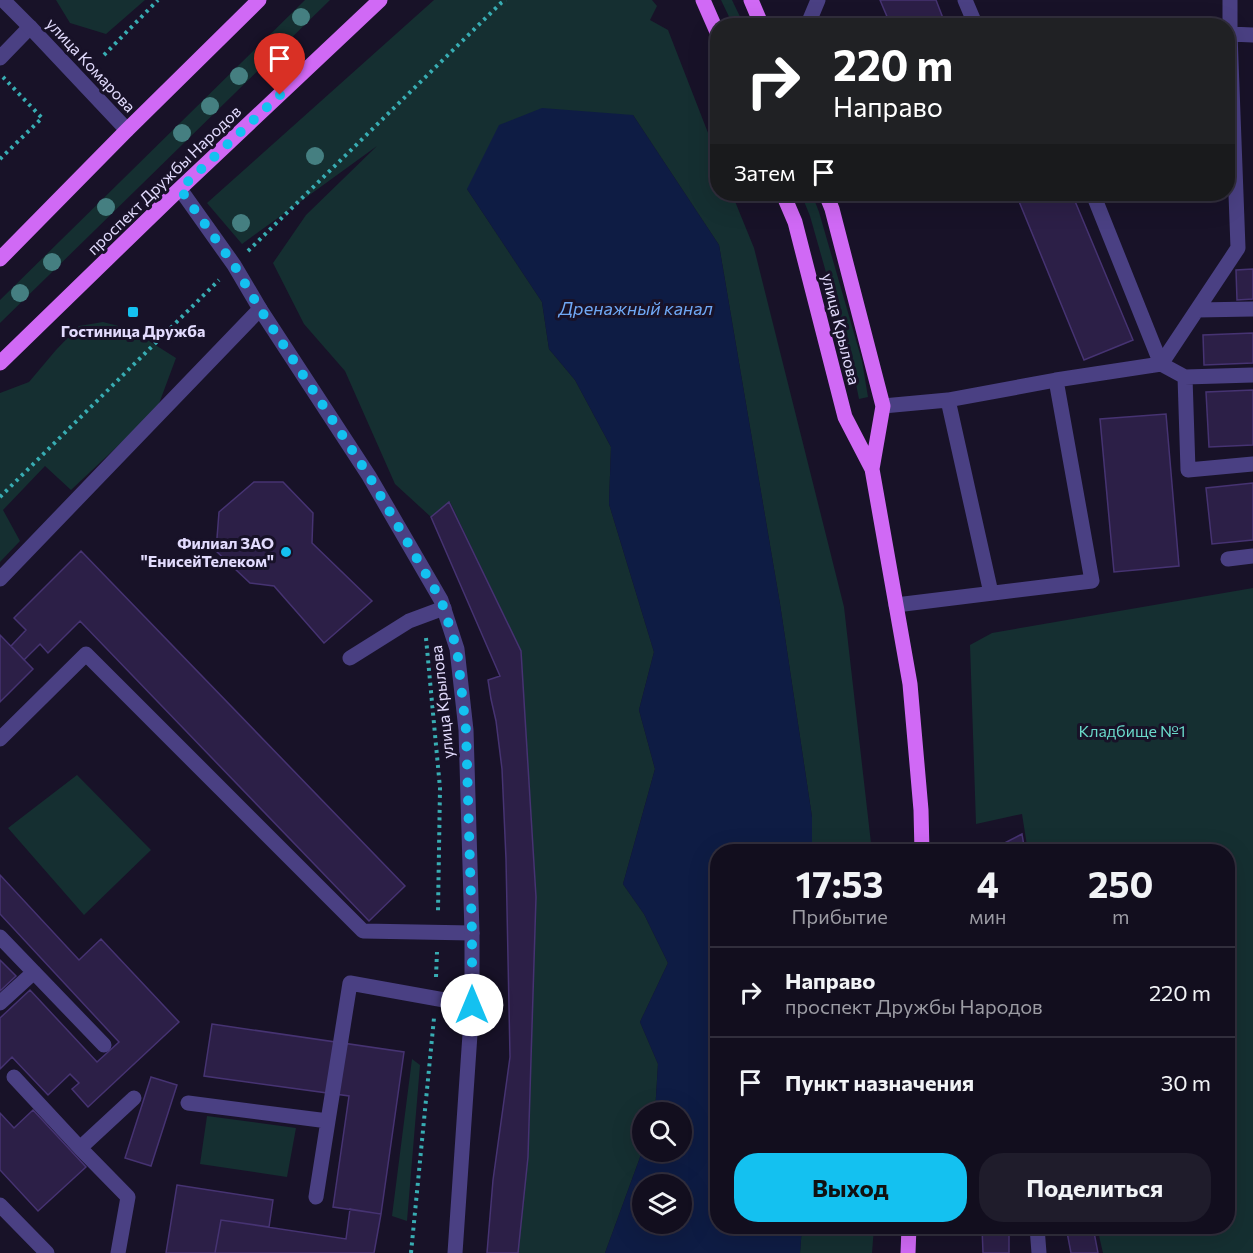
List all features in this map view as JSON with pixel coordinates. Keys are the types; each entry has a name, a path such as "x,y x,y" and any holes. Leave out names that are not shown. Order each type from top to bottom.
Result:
{"main road":[{"path":"0,259 259,0"},
{"name":"проспект Дружбы Народов","path":"0,363 380,0"},
{"path":"703,0 711,18"},
{"path":"751,0 759,18"},
{"name":"улица Крылова","path":"786,201 795,222 845,417 872,469 911,695 922,844"},
{"name":"улица Крылова","path":"829,201 883,406 872,469"},
{"path":"908,1253 909,1234"}],"street":[{"name":"улица Комарова","path":"3,0 127,130"},
{"path":"810,18 818,0"},
{"path":"965,0 973,18"},
{"path":"1230,0 1230,18"},
{"path":"0,57 30,27"},
{"path":"1235,34 1253,35"},
{"path":"1161,364 1197,310 1246,248 1235,101"},
{"name":"улица Крылова","path":"180,189 234,265 260,309 369,476 441,600 457,649 466,730 472,1005 455,1253"},
{"path":"1096,201 1161,364"},
{"path":"0,579 260,309"},
{"path":"1197,310 1253,309"},
{"path":"883,406 948,400 1161,364 1185,377 1253,375"},
{"path":"1185,377 1188,470 1253,464"},
{"path":"896,605 1092,581 1056,380"},
{"path":"948,400 991,593"},
{"path":"1228,559 1253,556"},
{"path":"350,658 409,621 444,608"},
{"path":"0,739 86,654 363,932 472,933"},
{"path":"0,937 104,1045"},
{"path":"0,1004 34,972"},
{"path":"316,1197 350,983 472,1005"},
{"path":"14,1077 128,1197 118,1253"},
{"path":"80,1148 134,1098"},
{"path":"188,1103 328,1121"},
{"path":"0,1205 47,1253"},
{"path":"1037,1234 1038,1253"}],"path":[{"path":"104,55 158,0"},
{"path":"0,497 506,0"},
{"path":"0,75 42,118 0,159"}],"green space":[{"path":"56,0 145,0 106,34 70,23"},
{"path":"305,0 330,0 0,323 0,300"},
{"path":"434,0 652,0 657,6 650,20 668,30 710,138 710,201 735,201 754,248 844,607 871,844 812,844 812,817 780,604 719,245 633,115 467,189 542,302 549,349 575,380 611,447 609,504 654,652 639,710 655,769 623,884 644,914 668,963 640,1022 658,1064 656,1102 632,1102 632,1162 638,1162 632,1174 605,1253 518,1253 528,1157 536,897 521,651 450,502 431,517 395,484 345,371 304,324 273,263 306,215 377,146 242,244 207,203"},
{"path":"721,0 732,0 741,18 730,18"},
{"path":"804,201 815,201 819,212 862,361 868,397 859,399 852,364"},
{"path":"103,322 130,329 176,358 157,409 71,490 45,466 3,510 20,541 0,562 0,393 29,382 79,326"},
{"name":"Кладбище №1","path":"1253,588 1253,1253 1103,1253 1099,1234 1235,1234 1235,844 1027,844 1022,814 976,824 970,645 992,633"},
{"path":"77,775 151,850 84,915 8,828"},
{"path":"412,1059 420,1065 407,1221 392,1216"},
{"path":"207,1116 296,1128 287,1177 200,1164"},
{"path":"801,1234 873,1234 872,1253 800,1253"}],"water":[{"name":"Дренажный канал","path":"542,108 633,115 719,245 780,604 812,817 812,844 710,844 710,1234 801,1234 800,1253 605,1253 632,1179 632,1234 692,1234 692,1174 634,1174 638,1162 692,1162 692,1102 656,1102 658,1064 640,1022 668,963 644,914 623,884 655,769 639,710 654,652 609,504 611,447 575,380 549,349 542,302 467,189 499,125"}],"building":[{"path":"880,0 936,0 943,18 888,18"},
{"path":"1019,201 1075,201 1133,340 1084,360"},
{"path":"1253,269 1253,299 1237,300 1236,270"},
{"path":"1253,333 1253,363 1204,365 1203,335"},
{"path":"1253,390 1253,445 1209,447 1206,392"},
{"path":"1166,414 1179,566 1114,572 1100,419"},
{"path":"254,482 283,482 313,513 312,543 372,601 324,643 274,586 250,583 216,551 219,512"},
{"path":"1253,483 1253,540 1212,544 1206,488"},
{"path":"449,502 521,651 536,897 528,1157 518,1253 487,1253 493,1180 510,1057 502,769 488,680 500,676 431,517"},
{"path":"81,551 405,886 369,921 80,621 48,653 40,644 24,660 11,646 26,630 14,618"},
{"path":"0,635 33,669 0,702"},
{"path":"1022,834 1024,844 1003,844"},
{"path":"0,875 79,960 101,939 179,1022 88,1107 72,1089 79,1083 70,1074 48,1095 12,1057 0,1069 0,1018 30,990 97,1062 119,1042 0,914"},
{"path":"0,960 16,976 0,991"},
{"path":"212,1024 404,1052 381,1214 333,1207 349,1096 204,1076"},
{"path":"151,1077 177,1085 151,1166 125,1158"},
{"path":"33,1110 86,1167 38,1211 0,1170 0,1113 14,1128"},
{"path":"177,1185 273,1200 269,1227 221,1220 215,1253 166,1253"},
{"path":"350,1209 381,1214 374,1253 215,1253 221,1220 346,1239"},
{"path":"982,1234 1009,1234 1009,1253 983,1253"},
{"path":"1067,1234 1094,1234 1098,1253 1071,1253"}],"place":[{"name":"Гостиница Дружба","path":"133,312"},
{"name":"Филиал ЗАО \"ЕнисейТелеком\"","path":"286,552"}],"route":[{"path":"280,95 180,189 234,265 260,309 369,476 441,600 457,649 466,730 472,1005"}]}
